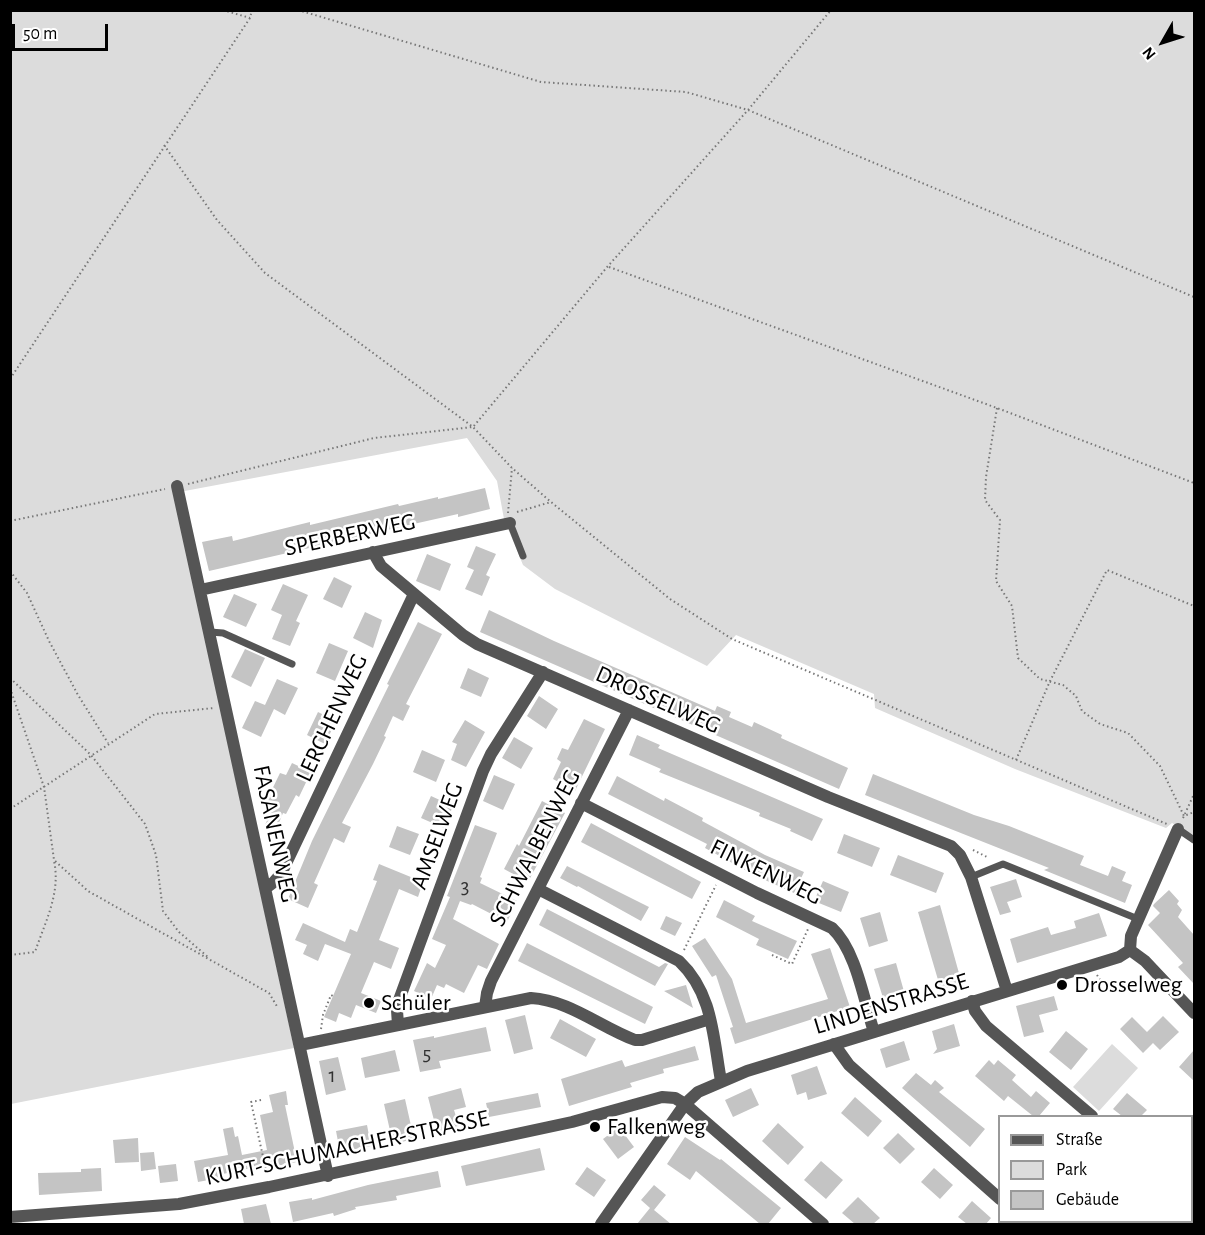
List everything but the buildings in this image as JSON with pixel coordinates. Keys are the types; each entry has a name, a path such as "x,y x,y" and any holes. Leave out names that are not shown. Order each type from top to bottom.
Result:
{"street":[{"name":"FASANENWEG","path":"177,486 300,1045"},
{"name":"SPERBERWEG","path":"200,590 509,519"},
{"name":"DROSSELWEG","path":"373,552 381,566 463,635 477,644 828,797 951,846"},
{"name":"LERCHENWEG","path":"266,888 281,874 414,594"},
{"name":"AMSELWEG","path":"398,1025 399,1000 483,771 491,754 543,672"},
{"name":"SCHWALBENWEG","path":"485,1007 491,981 629,710"},
{"name":"FINKENWEG","path":"581,803 832,928 845,943 874,1032"},
{"path":"1178,829 1131,936 1130,950 1145,961 1194,1013"},
{"path":"951,846 960,855 971,877 1007,991"},
{"path":"538,889 679,961 699,985 707,1004 721,1081"},
{"name":"LINDENSTRASSE","path":"601,1224 685,1104 698,1092 721,1081 1119,957 1130,950"},
{"path":"328,1176 300,1045 531,998 542,998 562,1005 635,1040 642,1040 710,1019"},
{"path":"972,1001 975,1011 986,1026 1091,1115"},
{"path":"834,1044 849,1065 998,1198"},
{"name":"KURT-SCHUMACHER-STRASSE","path":"10,1217 179,1204 328,1176 599,1115 656,1097 669,1097 685,1104"},
{"path":"685,1104 824,1224"}],"lane":[{"path":"509,519 523,556"},
{"path":"210,632 224,633 292,664"},
{"path":"1178,829 1194,840"},
{"path":"971,877 1003,864 1138,920"}],"path":[{"path":"223,10 250,18"},
{"path":"10,379 250,18 252,10"},
{"path":"298,10 541,82 686,92 748,110 1194,297"},
{"path":"10,521 177,486 374,438 473,428 608,266 748,110 831,10"},
{"path":"165,145 217,220 265,273 473,428 512,468 551,502 670,599 732,639 1178,829 1194,794"},
{"path":"608,266 997,408 1194,483"},
{"path":"997,408 986,477 985,500 1000,520 996,581 1012,606 1018,658 1040,679 1063,685 1076,696 1082,711 1100,724 1128,733 1160,766 1184,816"},
{"path":"512,468 509,519 551,502"},
{"path":"1016,760 1050,681 1107,570 1194,606"},
{"path":"10,572 27,593 78,695 108,743"},
{"path":"10,678 91,755 146,824 156,855 163,911 179,932 214,962"},
{"path":"10,688 44,787 57,874 55,898 34,952 10,955"},
{"path":"10,809 155,714 226,706"},
{"path":"1184,816 1194,812"},
{"path":"951,846 964,846 1003,864"},
{"path":"54,860 88,891 269,993 282,1015"},
{"path":"679,961 721,874"},
{"path":"772,955 792,964 813,918"},
{"path":"321,1041 323,1015 331,995 333,996"},
{"path":"261,1101 251,1102 269,1187"}],"green space":[{"path":"11,11 1194,11 1194,835 1172,823 1166,828 1015,769 875,708 874,694 736,635 707,666 555,589 523,565 504,519 497,481 467,438 174,493 294,1048 11,1104"},
{"path":"1112,1044 1138,1068 1099,1111 1073,1087"}],"place":[{"name":"Drosselweg","path":"1062,985"},
{"name":"Schüler","path":"369,1003"},
{"name":"Falkenweg","path":"595,1127"}]}
